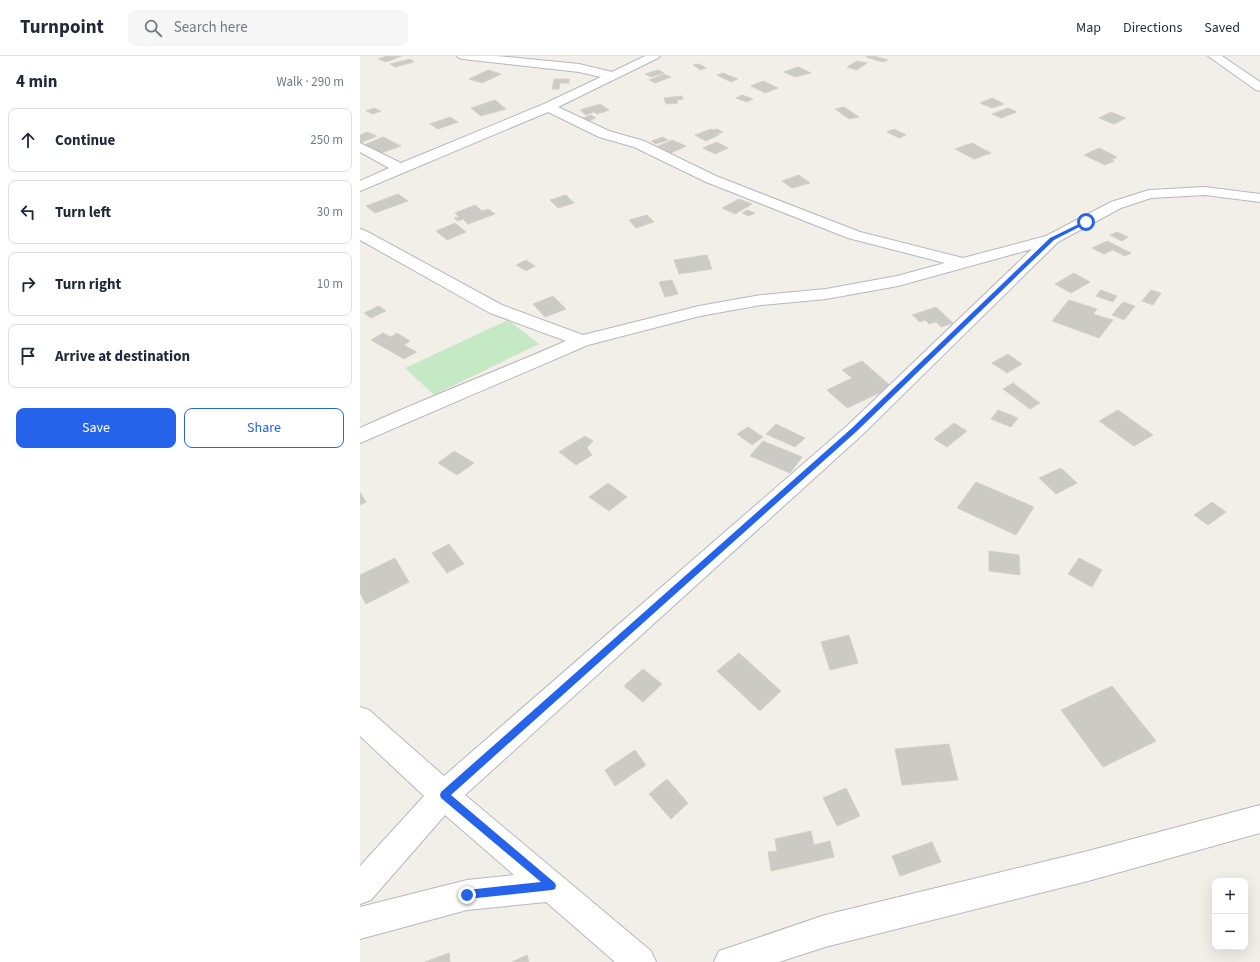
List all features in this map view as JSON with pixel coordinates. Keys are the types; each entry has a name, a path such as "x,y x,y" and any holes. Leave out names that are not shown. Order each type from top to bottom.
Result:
{"street":[{"path":"463,56 579,68 614,76"},
{"path":"360,187 400,168 548,107 654,56"},
{"path":"1214,56 1260,87"},
{"path":"548,107 604,134 639,144 711,179 854,235 964,264"},
{"path":"360,147 400,168"},
{"path":"360,436 410,413 481,385 582,341 700,311 761,300 826,294 898,281 964,264 1052,239 1086,222 1116,204 1149,194 1205,191 1260,198"},
{"path":"360,234 496,309 582,341"},
{"path":"360,889 444,795 855,430 1052,239"},
{"path":"360,719 444,795 640,962"},
{"path":"730,962 825,931 1088,866 1260,819"},
{"path":"360,923 467,895 552,886"}],"green space":[{"path":"508,320 539,344 434,395 405,368"}],"building":[{"path":"387,56 402,56 386,62 378,59"},
{"path":"868,56 888,60 883,62 866,57"},
{"path":"410,59 414,62 395,67 390,64"},
{"path":"857,61 867,63 857,70 847,67"},
{"path":"699,64 706,68 701,70 693,65"},
{"path":"798,67 811,73 795,77 784,72"},
{"path":"488,70 501,74 482,83 469,79"},
{"path":"658,70 664,73 651,77 645,74"},
{"path":"723,73 738,79 731,82 717,75"},
{"path":"664,74 671,77 655,83 649,80"},
{"path":"554,79 569,79 569,83 560,83 559,89 552,89"},
{"path":"763,81 778,88 765,93 751,86"},
{"path":"742,95 753,99 747,102 736,98"},
{"path":"682,96 683,99 677,100 678,103 666,104 664,98"},
{"path":"992,98 1004,104 992,108 980,103"},
{"path":"495,100 506,109 481,116 471,108"},
{"path":"600,104 609,110 597,114 594,112 586,115 580,110"},
{"path":"844,107 859,117 849,119 835,109"},
{"path":"374,108 381,111 373,114 366,111"},
{"path":"1008,108 1017,112 1001,118 992,114"},
{"path":"1111,112 1126,118 1114,124 1099,118"},
{"path":"591,115 596,118 588,121 583,118"},
{"path":"450,117 458,122 438,129 430,124"},
{"path":"711,129 717,129 723,132 706,141 695,135"},
{"path":"894,129 906,135 899,138 887,132"},
{"path":"367,132 377,136 360,143 360,135"},
{"path":"383,137 401,146 381,153 364,145"},
{"path":"663,137 668,140 656,144 651,141"},
{"path":"672,140 686,146 671,153 658,146"},
{"path":"717,142 728,148 715,154 703,148"},
{"path":"972,143 991,153 974,159 955,149"},
{"path":"1099,148 1117,157 1111,160 1114,161 1105,165 1084,155"},
{"path":"799,175 810,183 792,188 782,181"},
{"path":"398,194 408,201 375,213 366,206"},
{"path":"566,195 574,203 558,208 550,200"},
{"path":"739,199 752,204 735,214 722,208"},
{"path":"475,205 482,211 488,209 495,214 468,224 463,219 458,221 454,218 459,217 455,213"},
{"path":"747,210 755,213 749,216 742,213"},
{"path":"647,215 654,222 636,228 629,220"},
{"path":"455,223 466,232 447,240 436,231"},
{"path":"1117,232 1128,237 1122,241 1110,235"},
{"path":"1107,241 1131,253 1125,256 1113,250 1104,254 1092,248"},
{"path":"707,255 712,269 679,274 674,260"},
{"path":"526,260 535,266 526,271 516,265"},
{"path":"1074,273 1090,282 1071,293 1055,284"},
{"path":"672,280 678,294 665,297 659,282"},
{"path":"1101,290 1117,296 1113,302 1096,296"},
{"path":"1151,290 1161,293 1153,305 1142,301"},
{"path":"553,296 566,309 545,317 533,304"},
{"path":"1069,300 1097,309 1093,314 1113,320 1099,338 1052,321"},
{"path":"1123,302 1135,306 1124,320 1112,315"},
{"path":"379,306 386,311 371,318 364,313"},
{"path":"936,307 953,323 941,327 936,322 929,324 925,320 920,322 912,315"},
{"path":"383,333 391,337 397,333 410,341 404,345 417,352 404,359 371,340"},
{"path":"1008,354 1022,364 1007,373 992,363"},
{"path":"862,361 892,387 847,408 827,390 852,378 842,370"},
{"path":"1013,383 1040,403 1030,409 1003,389"},
{"path":"998,410 1018,418 1011,427 991,419"},
{"path":"1118,410 1153,435 1134,446 1099,421"},
{"path":"954,423 967,431 947,447 934,439"},
{"path":"776,424 805,438 795,447 766,434"},
{"path":"748,427 763,437 752,445 737,434"},
{"path":"585,436 593,441 587,448 592,455 576,465 559,452"},
{"path":"763,441 802,457 790,473 750,456"},
{"path":"454,451 474,463 457,475 438,463"},
{"path":"1061,468 1077,483 1056,494 1039,478"},
{"path":"976,482 1034,507 1016,535 957,508"},
{"path":"608,483 627,497 609,511 589,497"},
{"path":"360,492 366,502 360,505"},
{"path":"1212,502 1226,512 1208,525 1194,515"},
{"path":"449,544 464,564 447,573 432,553"},
{"path":"989,551 1019,555 1020,575 989,571"},
{"path":"395,558 409,582 366,604 360,593 360,575"},
{"path":"1079,558 1102,570 1092,587 1068,574"},
{"path":"849,635 858,663 830,670 821,642"},
{"path":"739,653 781,691 760,711 717,671"},
{"path":"643,669 662,684 643,702 624,686"},
{"path":"1112,686 1156,741 1103,767 1061,710"},
{"path":"949,744 958,780 902,785 895,749"},
{"path":"635,750 646,765 615,786 605,770"},
{"path":"667,779 688,803 671,819 649,794"},
{"path":"846,788 860,816 837,826 823,798"},
{"path":"811,831 814,845 830,841 834,857 771,871 768,852 777,851 775,839"},
{"path":"932,842 941,862 900,876 892,856"},
{"path":"449,953 450,962 425,962"},
{"path":"527,955 529,962 512,962"}],"route":[{"path":"467,895 552,886 444,795 855,430 1052,239 1086,222"}]}
